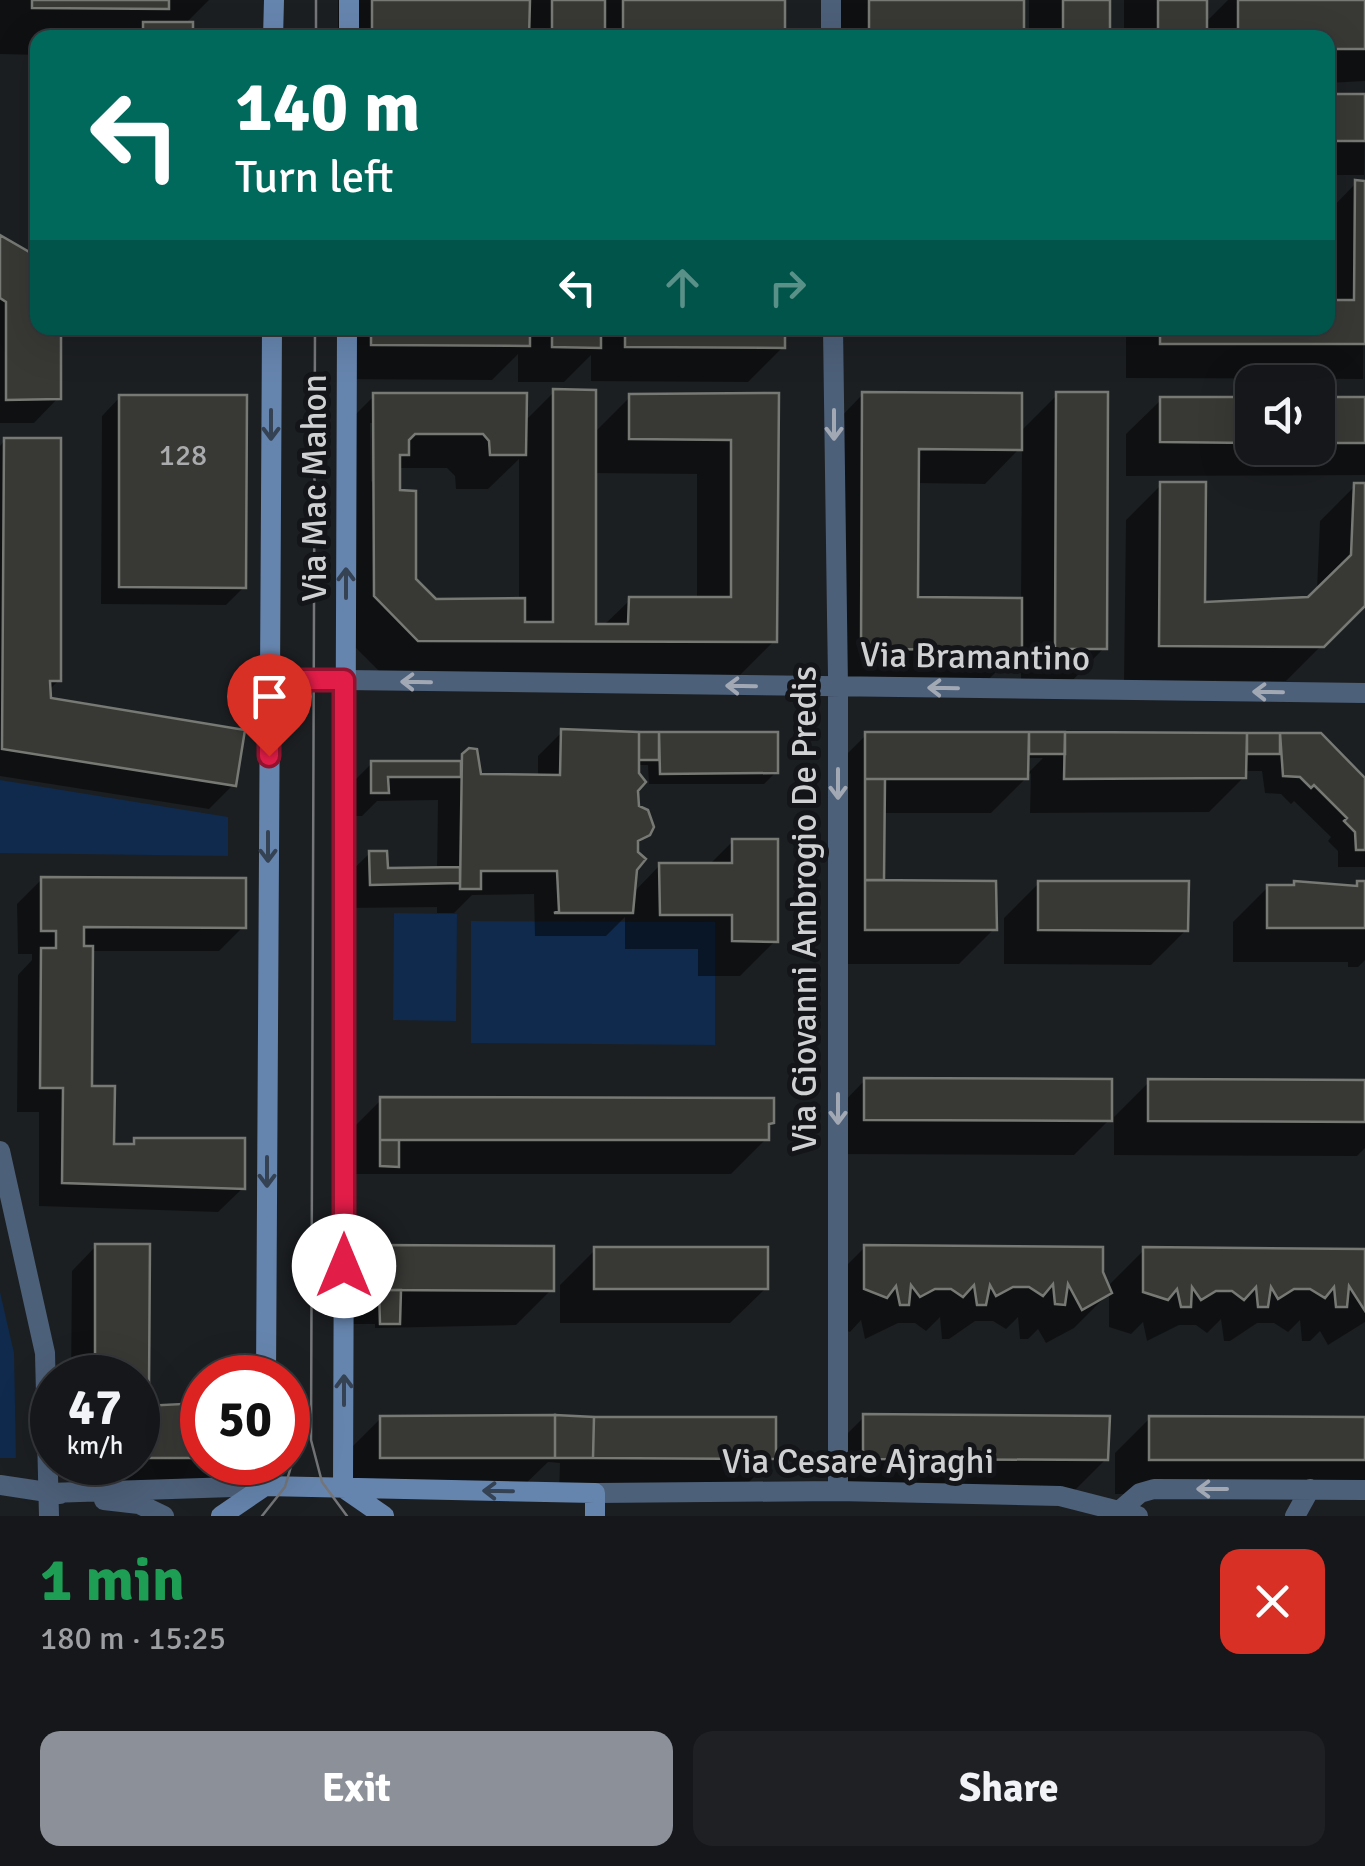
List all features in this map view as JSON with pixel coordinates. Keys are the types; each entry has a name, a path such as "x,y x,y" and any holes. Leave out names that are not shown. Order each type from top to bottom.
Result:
{"main road":[{"path":"274,0 274,30"},
{"path":"349,0 349,30"},
{"name":"Via Mac Mahon","path":"266,1355 272,335"},
{"name":"Via Mac Mahon","path":"344,1488 347,335"},
{"path":"269,680 344,680"},
{"path":"221,1516 265,1486 595,1493 595,1516"},
{"path":"344,1488 384,1516"}],"street":[{"path":"831,0 831,30"},
{"name":"Via Giovanni Ambrogio De Predis","path":"833,335 838,687 838,1491"},
{"name":"Via Bramantino","path":"344,680 1365,693"},
{"path":"0,1151 45,1354 49,1516"},
{"path":"0,1484 139,1504 164,1516"},
{"path":"48,1493 265,1486"},
{"name":"Via Cesare Ajraghi","path":"595,1493 838,1491 1060,1496 1124,1515 1140,1493 1154,1489 1365,1490"},
{"path":"1295,1516 1310,1489"}],"shaded area":[{"path":"0,780 228,817 228,856 0,853"},
{"path":"394,913 457,914 456,1021 393,1020"},
{"path":"471,921 715,922 715,1045 471,1043"},
{"path":"0,1292 14,1353 16,1458 0,1458"}],"building":[{"path":"32,0 169,0 169,9 32,8"},
{"path":"372,0 530,0 529,30 372,30"},
{"path":"552,0 605,0 605,30 552,30"},
{"path":"623,0 785,0 785,30 623,30"},
{"path":"869,0 1024,0 1024,30 869,30"},
{"path":"1063,0 1110,0 1110,30 1063,30"},
{"path":"1158,0 1207,0 1207,30 1158,30"},
{"path":"1238,0 1365,0 1365,49 1335,49 1335,30 1238,30"},
{"path":"143,22 193,22 193,30 143,30"},
{"path":"1335,94 1365,94 1365,141 1335,141"},
{"path":"1355,180 1365,181 1365,344 1160,344 1160,335 1335,335 1335,300 1354,300"},
{"path":"0,235 30,252 30,335 61,335 61,399 6,400 6,302 0,298"},
{"path":"371,335 530,335 530,346 371,345"},
{"path":"552,335 601,335 601,348 552,347"},
{"path":"625,335 785,335 785,348 625,347"},
{"path":"553,389 596,390 596,624 628,624 629,597 731,597 731,440 629,439 629,394 779,393 777,642 418,641 374,596 373,393 527,393 526,455 490,455 489,441 483,434 415,434 409,440 409,455 400,455 400,490 416,491 416,579 436,599 525,598 525,622 553,622"},
{"path":"862,392 1022,393 1022,450 919,449 918,597 1022,598 1022,650 861,649"},
{"path":"1056,392 1108,392 1107,649 1055,649"},
{"path":"119,395 247,395 246,588 119,587"},
{"path":"1160,397 1235,397 1235,443 1160,442"},
{"path":"1335,397 1365,397 1365,443 1335,443"},
{"path":"4,438 61,438 61,681 50,681 51,698 245,730 236,786 2,749"},
{"path":"1160,482 1206,482 1205,602 1308,597 1351,555 1354,483 1365,483 1365,606 1324,647 1159,646"},
{"path":"561,729 639,732 639,773 646,782 638,791 639,806 648,810 654,827 650,835 638,841 638,852 646,859 637,870 633,913 554,913 559,911 557,871 481,871 481,889 460,889 462,754 469,748 477,749 481,774 560,775"},
{"path":"639,732 659,732 659,760 639,760"},
{"path":"659,732 778,732 778,773 660,774"},
{"path":"865,732 1029,732 1028,779 865,779"},
{"path":"1029,732 1065,732 1065,754 1029,754"},
{"path":"1065,732 1247,733 1246,778 1064,779"},
{"path":"1247,733 1280,733 1280,754 1247,754"},
{"path":"1280,733 1321,733 1365,778 1365,850 1356,850 1355,832 1344,821 1347,818 1314,785 1311,788 1300,777 1283,776"},
{"path":"371,761 461,761 461,777 388,777 389,793 371,793"},
{"path":"865,779 885,779 884,880 865,880"},
{"path":"732,839 778,839 778,942 732,941 732,915 660,915 659,863 732,863"},
{"path":"369,851 387,851 388,868 460,867 460,883 370,885"},
{"path":"41,877 246,878 246,928 84,927 84,946 93,946 92,1086 115,1086 114,1144 134,1144 134,1138 245,1138 245,1189 62,1183 63,1088 40,1088 41,948 56,948 56,931 41,931"},
{"path":"865,880 996,881 997,930 865,930"},
{"path":"1038,881 1189,881 1188,931 1038,930"},
{"path":"1294,881 1357,886 1357,881 1365,881 1365,928 1267,928 1267,885 1294,885"},
{"path":"864,1078 1112,1079 1112,1121 864,1120"},
{"path":"1148,1079 1365,1080 1365,1122 1148,1121"},
{"path":"380,1097 774,1098 774,1123 769,1124 769,1140 380,1140"},
{"path":"380,1140 399,1140 399,1167 380,1166"},
{"path":"95,1244 150,1244 149,1355 95,1355"},
{"path":"380,1245 554,1246 554,1291 379,1290"},
{"path":"864,1245 1103,1247 1103,1272 1112,1293 1082,1310 1068,1284 1065,1305 1055,1304 1053,1284 1043,1296 1029,1287 1013,1287 996,1296 990,1285 986,1305 977,1305 974,1285 963,1297 951,1289 935,1289 920,1297 911,1285 909,1305 900,1305 896,1286 887,1298 864,1289"},
{"path":"594,1247 768,1247 768,1289 594,1289"},
{"path":"1143,1247 1365,1249 1365,1311 1349,1286 1347,1307 1336,1307 1334,1287 1325,1298 1310,1289 1294,1289 1278,1299 1271,1287 1268,1307 1258,1307 1256,1287 1244,1300 1232,1291 1216,1291 1201,1300 1192,1287 1191,1307 1181,1307 1177,1289 1168,1300 1143,1292"},
{"path":"379,1290 401,1290 400,1324 380,1324"},
{"path":"180,1404 180,1458 160,1458 160,1405"},
{"path":"863,1414 1110,1416 1108,1460 863,1459"},
{"path":"555,1415 555,1458 380,1458 380,1416"},
{"path":"555,1415 594,1417 593,1458 555,1458"},
{"path":"1149,1416 1365,1417 1365,1460 1149,1460"},
{"path":"594,1417 776,1417 776,1459 593,1458"}],"tram line":[{"path":"316,0 316,30"},
{"path":"315,335 311,1440 322,1482 347,1516"},
{"path":"262,1516 286,1485"}],"route":[{"path":"269,756 269,680 344,680 344,1266"}]}
